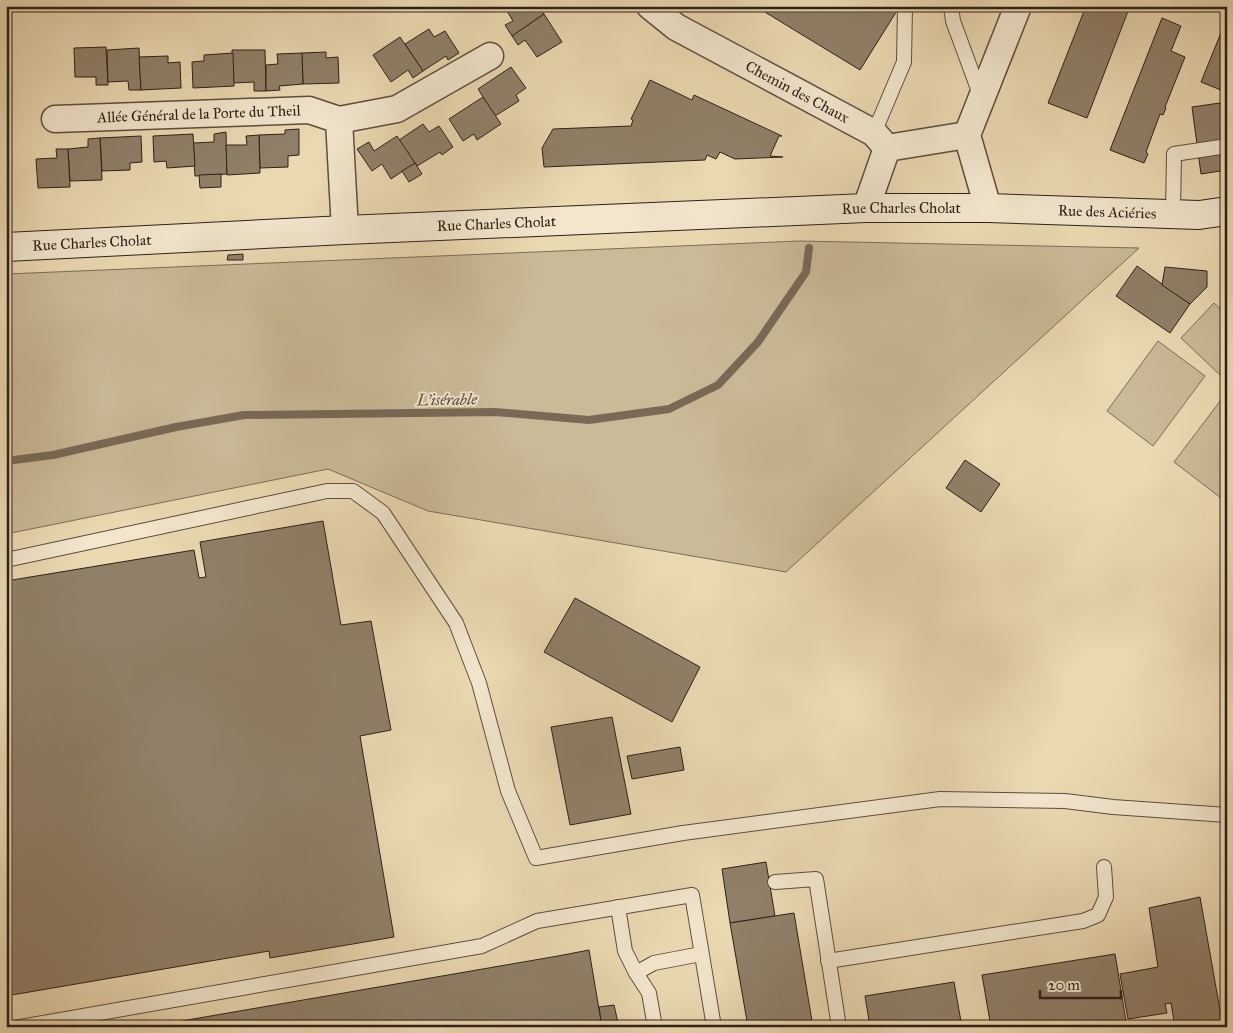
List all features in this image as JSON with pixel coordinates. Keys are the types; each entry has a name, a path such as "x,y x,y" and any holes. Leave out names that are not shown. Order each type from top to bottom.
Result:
{"street":[{"name":"Chemin des Chaux","path":"650,6 676,27 880,140"},
{"path":"988,208 967,135 1018,6"},
{"name":"Allée Général de la Porte du Theil","path":"55,119 309,110 339,120 397,109 490,56"},
{"path":"339,120 345,230"},
{"path":"866,208 880,140 967,135"},
{"name":"Rue Charles Cholat","path":"6,247 345,230 866,208 988,208"},
{"name":"Rue des Aciéries","path":"988,208 1199,215 1227,211"}],"lane":[{"path":"880,140 904,62 905,6"},
{"path":"951,6 953,21 982,98"},
{"path":"1173,214 1174,154 1227,146"},
{"path":"6,560 327,491 353,491 383,513 456,622 479,683 508,791 536,858 683,833 940,799 1065,800 1113,807 1227,815"},
{"path":"828,961 1098,916 1106,897 1104,867"},
{"path":"775,882 816,878 839,1027"},
{"path":"20,1027 482,946 536,921 692,895 714,1027"},
{"path":"618,907 625,951 649,993 655,1027"},
{"path":"636,973 654,962 701,954"}],"shaded area":[{"path":"800,241 1139,248 786,572 428,511 328,469 6,534 6,274"},
{"path":"1214,303 1227,315 1227,369 1221,376 1181,338"},
{"path":"1158,341 1205,376 1153,446 1107,411"},
{"path":"1227,392 1227,490 1221,498 1174,462"}],"building":[{"path":"504,6 539,6 544,14 512,36 505,25 513,21"},
{"path":"755,6 893,6 898,9 860,70"},
{"path":"1086,6 1130,6 1087,118 1048,103"},
{"path":"544,14 562,42 537,57 525,40 518,45 512,36"},
{"path":"1162,18 1181,26 1171,51 1185,57 1163,115 1160,114 1146,152 1148,154 1144,163 1110,150"},
{"path":"1227,18 1227,89 1226,92 1201,82"},
{"path":"429,29 434,37 445,31 459,53 448,60 446,56 423,71 405,44"},
{"path":"400,37 423,71 413,78 408,70 391,82 373,55"},
{"path":"106,47 108,85 96,85 96,77 75,77 74,48"},
{"path":"139,48 141,90 129,90 128,81 108,82 107,50"},
{"path":"232,50 265,50 266,91 254,91 254,82 233,83"},
{"path":"326,52 326,58 338,57 339,83 303,84 302,53"},
{"path":"233,53 234,86 193,88 192,62 204,61 204,55"},
{"path":"302,53 303,84 279,86 280,90 266,91 266,65 278,64 277,54"},
{"path":"168,56 168,63 180,62 181,88 141,90 139,57"},
{"path":"511,67 526,88 516,95 519,101 495,116 478,89"},
{"path":"650,80 692,100 694,95 782,136 779,136 770,156 783,157 735,159 720,152 716,159 707,155 705,160 544,167 542,148 553,129 631,126 633,120 631,119"},
{"path":"483,97 501,124 477,140 474,134 463,141 449,119"},
{"path":"1227,102 1227,170 1201,174 1192,107"},
{"path":"423,124 429,132 439,126 453,147 442,155 440,152 417,166 399,140"},
{"path":"299,129 299,155 288,156 288,167 260,168 259,135 285,134 285,130"},
{"path":"226,132 227,174 195,176 193,143 214,142 214,134"},
{"path":"193,134 195,166 167,168 166,161 154,162 153,136"},
{"path":"259,135 260,173 227,175 226,145 247,145 246,136"},
{"path":"141,136 142,162 130,163 130,170 102,171 100,138"},
{"path":"397,136 415,163 391,179 382,164 372,171 357,149 369,142 374,151"},
{"path":"100,138 102,180 70,181 68,149 88,147 88,139"},
{"path":"56,149 68,149 70,187 38,188 36,159 57,158"},
{"path":"415,163 422,174 409,182 402,171"},
{"path":"221,174 221,187 200,188 199,175"},
{"path":"243,254 243,260 227,260 228,255"},
{"path":"1137,266 1190,304 1170,333 1116,296"},
{"path":"1165,267 1207,271 1207,287 1190,304 1162,285"},
{"path":"965,460 1000,484 981,512 946,488"},
{"path":"323,521 341,625 371,621 391,730 360,736 394,937 270,958 269,951 6,996 6,581 194,550 199,578 206,577 200,542"},
{"path":"575,598 700,667 672,722 544,652"},
{"path":"612,717 631,814 570,825 551,727"},
{"path":"680,747 684,770 632,779 627,756"},
{"path":"766,862 775,916 730,923 722,869"},
{"path":"1200,897 1223,1027 1175,1027 1171,1003 1165,1004 1167,1013 1128,1019 1120,974 1158,967 1149,908"},
{"path":"794,913 813,1027 748,1027 730,923"},
{"path":"589,950 602,1027 147,1027 558,956"},
{"path":"1115,954 1127,1027 991,1027 982,975"},
{"path":"954,982 962,1027 870,1027 865,996"},
{"path":"614,1005 619,1027 602,1027 599,1007"}],"waterway":[{"name":"L'isérable","path":"6,461 53,455 176,427 244,415 495,412 589,420 669,409 718,385 758,342 806,272 809,248"}]}
